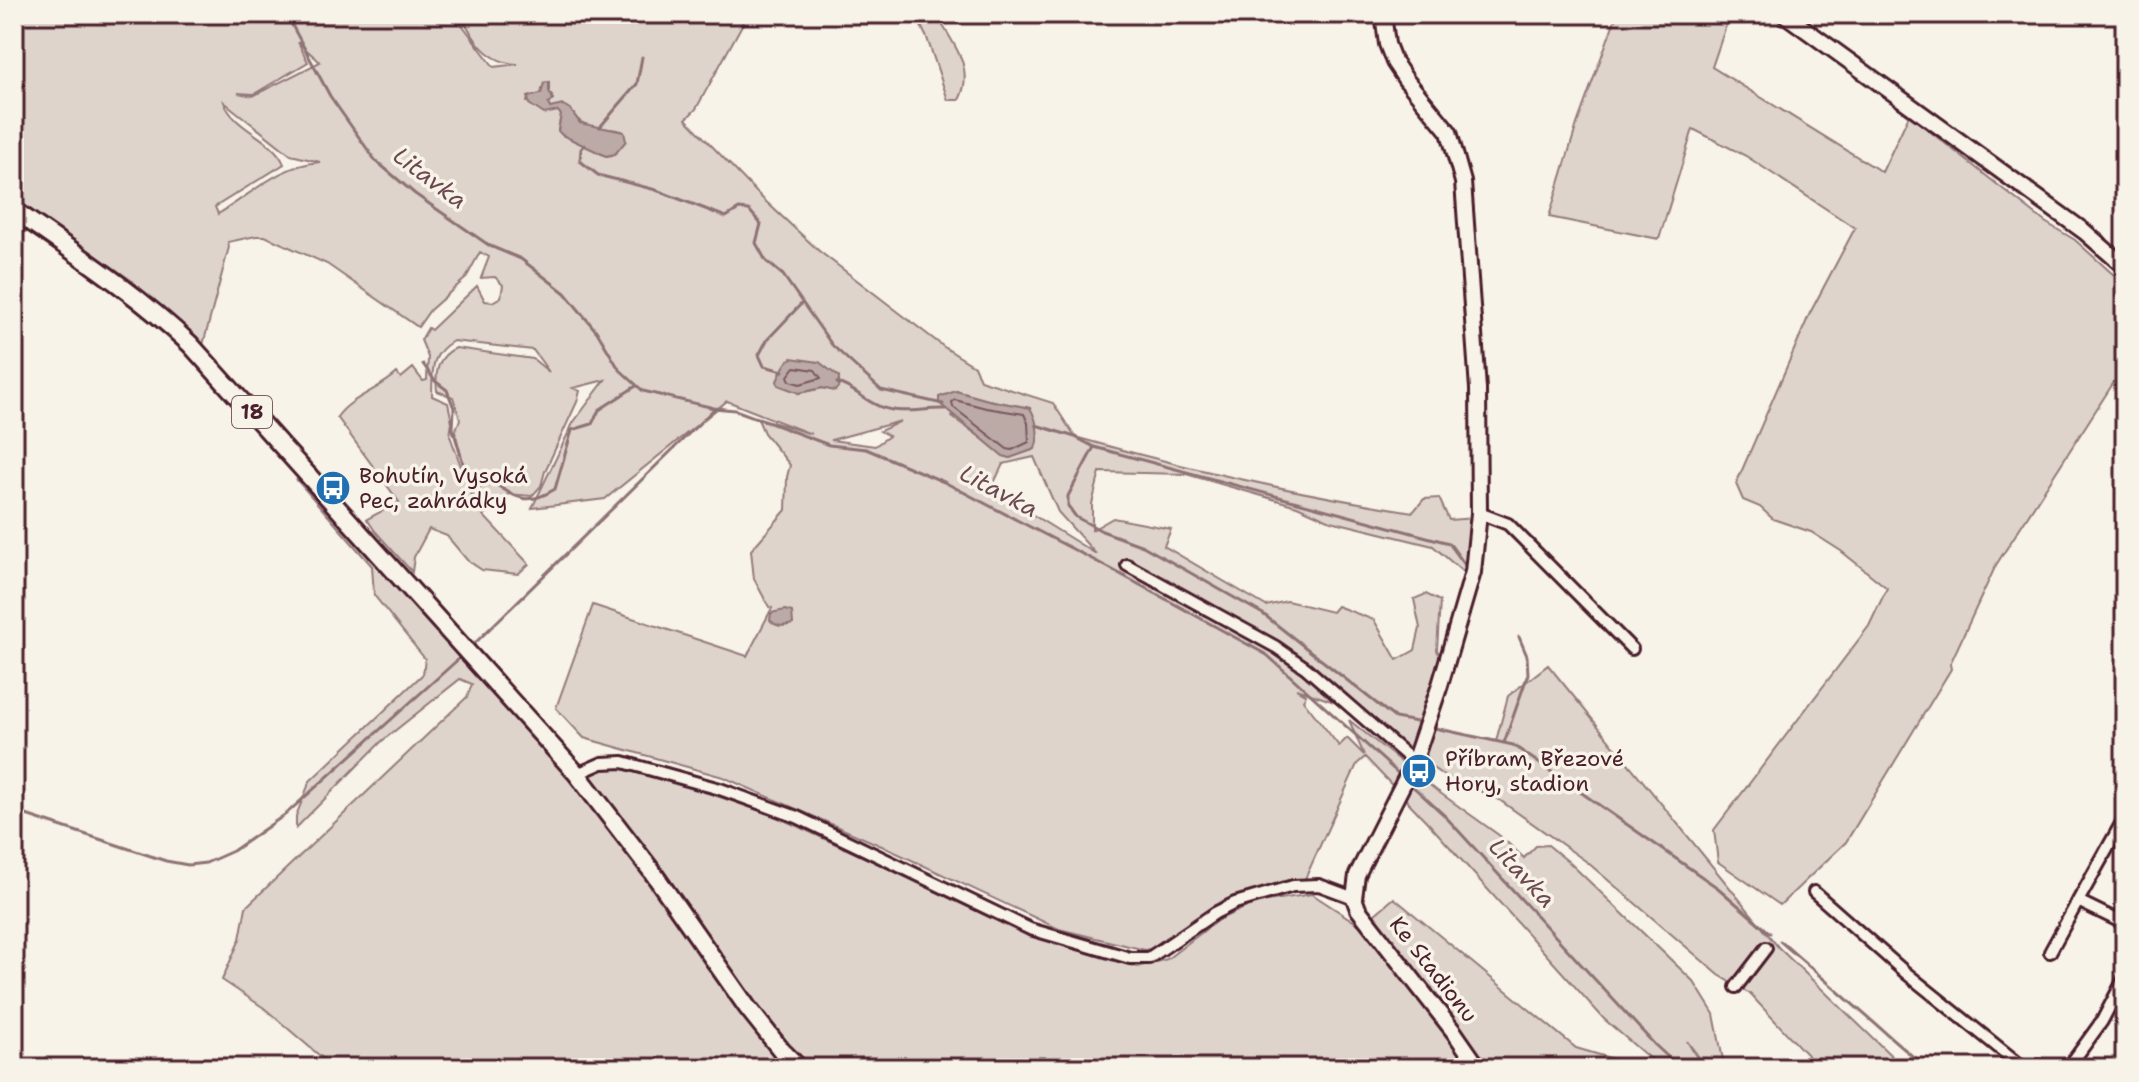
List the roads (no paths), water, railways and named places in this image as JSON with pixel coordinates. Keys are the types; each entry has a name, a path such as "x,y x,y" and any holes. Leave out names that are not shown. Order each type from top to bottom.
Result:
{"main road":[{"name":"18","path":"14,210 120,284 190,344 577,774 642,858 747,1007 799,1068"}],"street":[{"path":"577,774 602,763 623,762 720,789 797,817 1030,929 1130,958 1149,958 1235,903 1293,886 1319,885 1354,898 1357,875 1411,766 1440,685 1473,572 1479,513 1478,389 1463,182 1449,132 1394,62 1387,44 1383,14"},
{"path":"1784,14 2085,232 2125,267"},
{"path":"1479,513 1508,524 1632,649"},
{"path":"1127,565 1276,647 1306,668 1411,766"},
{"path":"2050,952 2125,817"},
{"path":"1814,892 1906,973 2024,1068"},
{"name":"Ke Stadionu","path":"1354,898 1358,909 1438,1009 1479,1068"},
{"path":"2078,901 2125,924"},
{"path":"1736,987 1766,948"},
{"path":"2068,1068 2102,1021 2125,977"}],"water":[{"path":"549,82 553,99 548,104 550,108 563,105 580,123 624,132 626,141 615,154 606,156 562,135 558,131 561,115 558,111 544,114 529,104 528,97 541,94 544,83"},
{"path":"791,358 819,362 839,377 839,386 835,391 822,388 799,393 778,385 782,369"},
{"path":"956,391 1030,408 1037,428 1035,449 1010,458 1003,456 939,403 939,397"},
{"path":"792,612 793,624 778,625 770,620 771,613"}],"waterway":[{"name":"Litavka","path":"286,14 330,96 375,160 415,194 490,246 521,259 565,293 597,332 619,369 643,391 735,410 829,445 866,449 944,482 1267,655 1400,775"},
{"path":"600,127 637,84 642,57"},
{"path":"585,145 581,149 580,161 598,175 656,190 726,217 739,209 749,210 761,224 756,243 766,261 783,275 832,345 881,390 943,404"},
{"path":"783,371 764,366 759,355 767,340 802,303"},
{"path":"423,364 435,381 447,390 454,408 453,429 469,484 477,487 494,483 510,493 530,499 555,489 572,430 592,424 599,410 636,386"},
{"path":"837,383 889,409 945,409"},
{"path":"471,647 714,409"},
{"path":"1036,425 1075,437 1094,447 1068,496 1068,506 1076,517 1102,531 1143,546 1263,614 1395,718 1417,722"},
{"path":"1094,447 1449,543 1468,569"},
{"path":"1504,743 1528,674 1527,656 1519,637"},
{"path":"14,811 166,861 188,865 206,863 233,851 286,814 463,655"},
{"path":"1435,728 1513,745 1718,888 1770,933"},
{"name":"Litavka","path":"1409,783 1444,815 1655,1045 1680,1068"},
{"path":"1780,941 1926,1068"}],"place":[{"name":"Bohutín, Vysoká Pec, zahrádky","path":"333,488"},
{"name":"Příbram, Březové Hory, stadion","path":"1419,771"}]}
